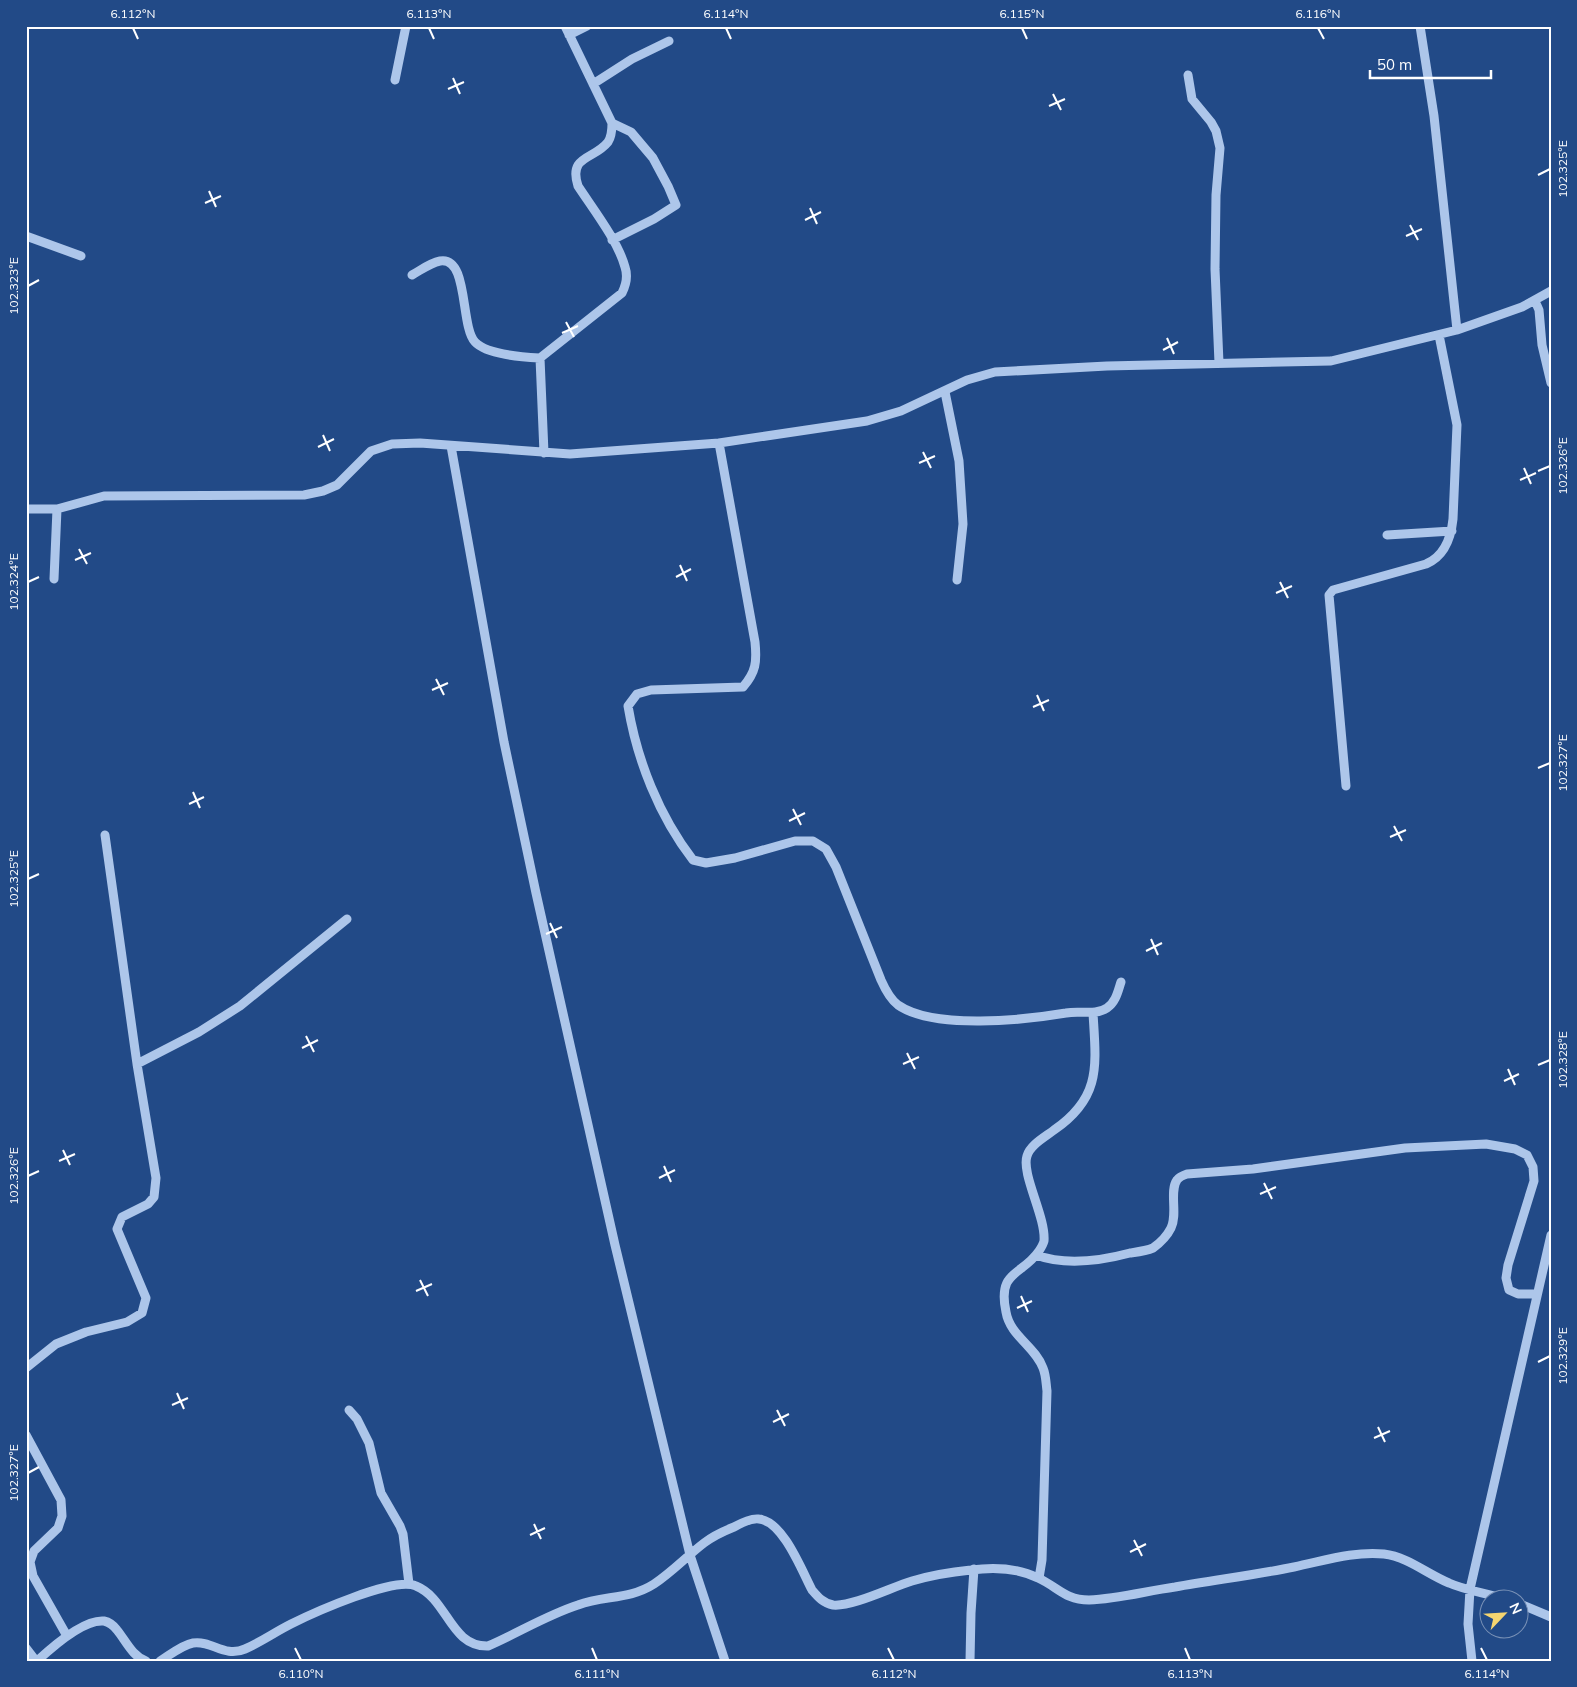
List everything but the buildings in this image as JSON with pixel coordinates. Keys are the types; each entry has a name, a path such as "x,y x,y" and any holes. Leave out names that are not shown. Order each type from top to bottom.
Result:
{"street":[{"path":"395,80 406,26"},
{"path":"412,275 441,261 450,262 456,268 461,282 468,330 474,340 481,347 493,351 528,358 540,358 622,293 626,285 626,268 612,240 578,186 575,171 583,159 601,148 608,141 612,132 612,122 565,26"},
{"path":"569,35 587,26"},
{"path":"1420,26 1434,116 1457,330"},
{"path":"593,84 632,59 669,41"},
{"path":"1188,75 1192,99 1211,122 1216,131 1220,148 1216,195 1215,269 1219,363"},
{"path":"612,122 631,132 653,158 676,205 654,219 612,240"},
{"path":"26,236 81,256"},
{"path":"26,510 57,508 104,496 304,495 337,485 370,451 392,444 420,443 570,454 718,443 867,421 900,411 945,392 967,380 994,372 1107,366 1331,361 1457,330 1522,307 1551,291"},
{"path":"1535,301 1539,310 1542,345 1551,383"},
{"path":"1346,786 1328,595 1333,590 1433,561 1445,549 1452,531 1457,425 1439,335"},
{"path":"540,358 544,453"},
{"path":"945,392 959,461 962,524 957,580"},
{"path":"718,443 756,642 756,659 752,676 743,687 651,690 637,694 628,706 632,733 655,797 680,844 693,860 706,863 735,858 795,841 813,841 826,849 836,867 888,995 898,1004 914,1013 956,1020 992,1020 1038,1018 1068,1012 1100,1012 1109,1007 1115,1000 1121,982"},
{"path":"451,446 504,742 615,1245 690,1555 725,1661"},
{"path":"54,579 57,508"},
{"path":"1387,535 1452,531"},
{"path":"26,1368 56,1344 86,1332 127,1322 142,1312 146,1298 117,1229 122,1217 148,1204 154,1197 156,1178 136,1064 105,835"},
{"path":"136,1064 199,1032 240,1006 347,919"},
{"path":"1039,1578 1042,1560 1047,1391 1043,1368 1032,1351 1015,1334 1006,1314 1004,1293 1010,1277 1036,1255 1044,1243 1043,1225 1026,1169 1027,1156 1036,1143 1066,1122 1087,1096 1094,1076 1096,1058 1093,1013"},
{"path":"1036,1255 1048,1259 1068,1261 1097,1260 1152,1248 1163,1240 1172,1227 1174,1189 1178,1179 1187,1174 1253,1169 1405,1148 1486,1144 1515,1149 1527,1155 1533,1167 1534,1181 1508,1265 1506,1278 1509,1290 1518,1294 1536,1294"},
{"path":"1472,1661 1468,1624 1470,1589 1551,1235"},
{"path":"349,1410 360,1424 369,1443 381,1493 403,1534 409,1584"},
{"path":"26,1435 61,1500 62,1516 58,1528 34,1551 30,1568 67,1636"},
{"path":"160,1661 194,1643 206,1644 234,1653 290,1624 358,1596 398,1584 417,1586 427,1592 463,1638 471,1644 488,1646 580,1604 642,1591 655,1583 711,1538 751,1519 767,1521 774,1526 782,1536 812,1590 824,1602 833,1605 851,1602 925,1577 974,1570 1014,1570 1039,1578 1072,1599 1087,1600 1115,1598 1292,1567 1345,1555 1372,1553 1400,1558 1449,1583 1480,1592"},
{"path":"970,1661 974,1570"},
{"path":"1530,1608 1551,1617"},
{"path":"26,1648 37,1661 67,1636 89,1625 104,1622 110,1623 137,1656 146,1661"}]}
